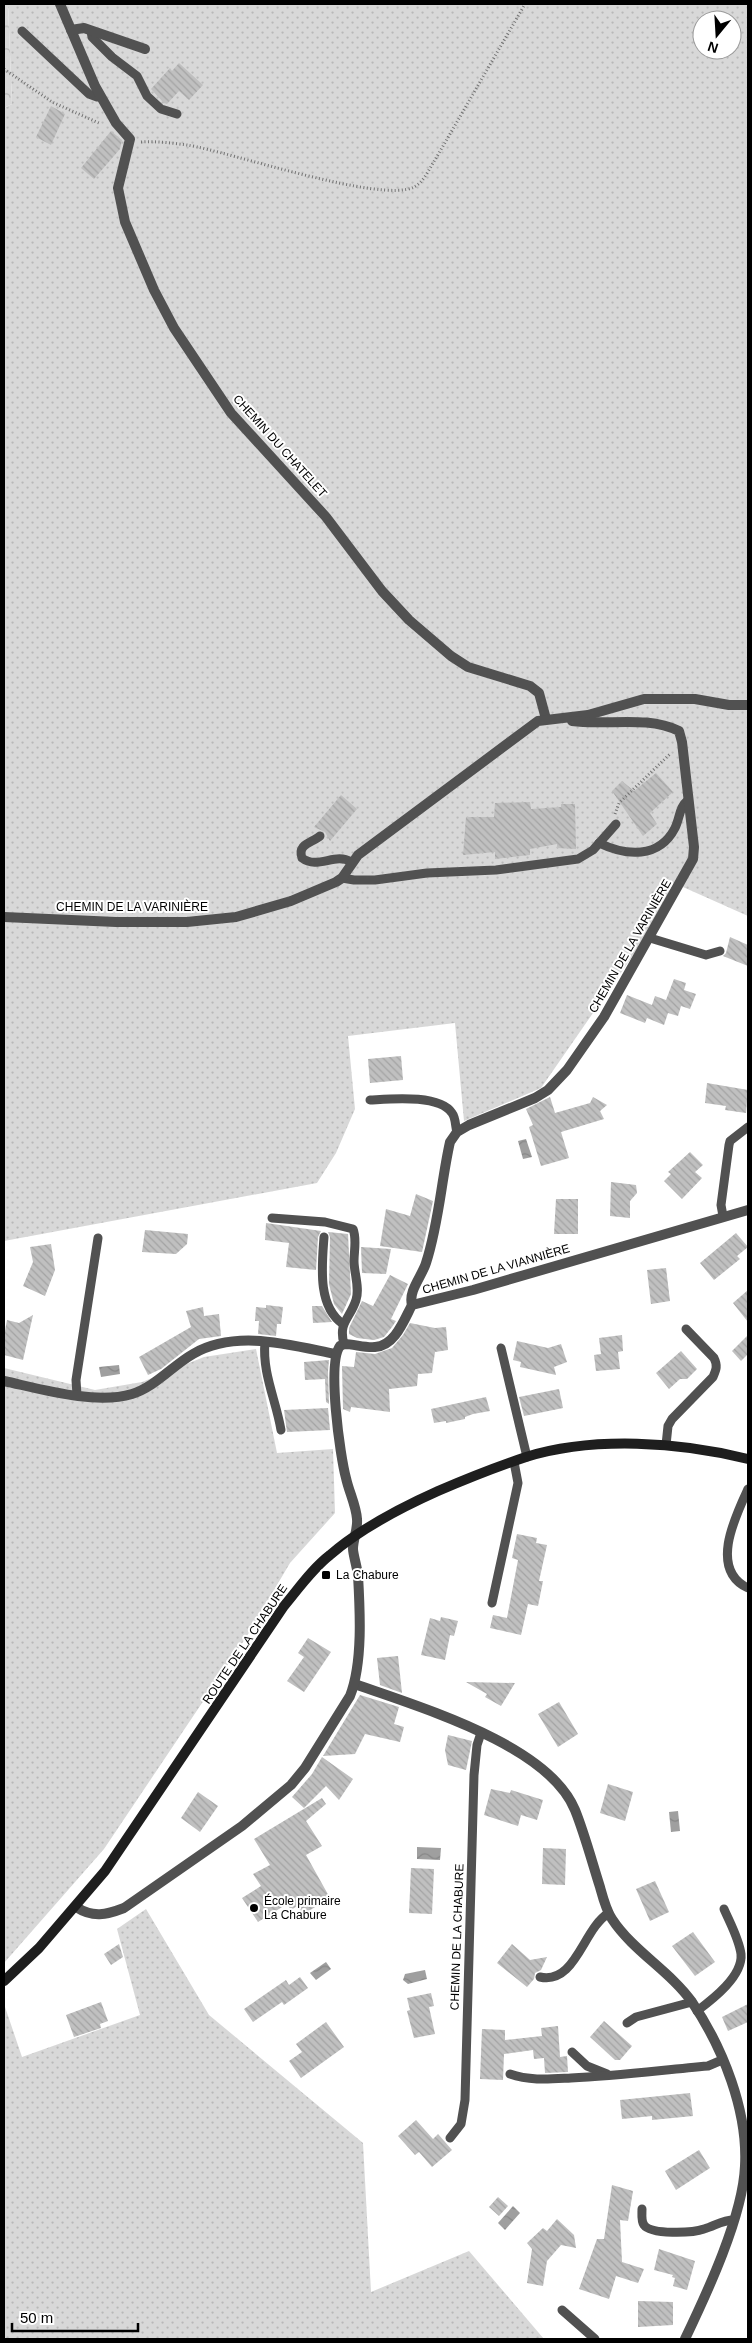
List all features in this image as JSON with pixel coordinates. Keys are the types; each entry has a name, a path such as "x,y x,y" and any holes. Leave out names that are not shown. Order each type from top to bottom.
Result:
{"main road":[{"name":"ROUTE DE LA CHABURE","path":"4,1981 39,1948 105,1871 284,1606 311,1572 355,1536 388,1515 425,1497 463,1480 527,1457 573,1448 620,1444 666,1445 721,1452 748,1459"}],"street":[{"path":"60,4 100,96 130,142"},
{"path":"71,30 79,28 90,30 146,49"},
{"name":"CHEMIN DU CHATELET","path":"130,142 120,174 118,188 125,222 162,305 201,371 221,399 248,432 326,517 382,591 409,620 451,656 468,667 530,686 539,693 546,719"},
{"path":"342,878 351,862 358,855 534,724 546,719 588,715 644,699 686,699 729,705 748,704"},
{"path":"560,718 596,724 651,722 666,725 679,731 682,742"},
{"name":"CHEMIN DE LA VARINIÈRE","path":"457,1132 495,1113 535,1098 548,1090 567,1070 604,1017 650,938 693,859 694,847 682,742"},
{"name":"CHEMIN DE LA VARINIÈRE","path":"4,917 116,922 188,922 236,917 291,900 342,878"},
{"path":"412,1305 412,1292 422,1275 431,1248 441,1204 449,1150 457,1132"},
{"name":"CHEMIN DE LA VIANNIÈRE","path":"344,1344 373,1348 383,1346 392,1340 412,1305 473,1290 748,1210"},
{"path":"4,1380 77,1395 113,1398 132,1394 147,1388 201,1350 243,1340 335,1354"},
{"path":"76,1907 94,1916 110,1914 135,1902 242,1826 290,1785 304,1768 350,1696 355,1684 358,1622 357,1560 353,1551 357,1520 345,1476 340,1444 335,1354 340,1346 344,1344"},
{"path":"355,1684 481,1733 510,1747 540,1766 562,1786 575,1809 612,1919 694,2007 713,2038 736,2097 745,2137 745,2168 734,2220 685,2339"}],"lane":[{"path":"90,30 92,36 112,57 137,76 148,96 161,109 177,114"},
{"path":"22,31 89,94 97,97 100,96"},
{"path":"599,843 622,851 645,853 656,848 669,836 677,824 681,807 688,800"},
{"name":"CHEMIN DE LA VARINIÈRE","path":"342,878 375,880 427,873 515,868 578,859 593,850 616,824"},
{"path":"320,836 303,846 301,850 302,858 312,863 343,858 351,862"},
{"path":"650,938 706,954 720,951"},
{"path":"370,1100 399,1098 440,1104 452,1113 457,1132"},
{"path":"723,1216 721,1205 728,1145 730,1140 748,1127"},
{"path":"272,1218 316,1221 349,1226 355,1234 354,1260 357,1292 352,1308 343,1324 344,1344"},
{"path":"324,1237 323,1273 327,1303 331,1314 343,1324"},
{"path":"77,1395 76,1380 98,1238"},
{"path":"666,1445 668,1426 672,1420 713,1377 716,1370 717,1364 714,1358 686,1329"},
{"path":"265,1342 268,1384 277,1407 281,1430"},
{"path":"501,1348 527,1457"},
{"path":"492,1603 518,1483 514,1462"},
{"path":"748,1489 730,1534 727,1550 728,1566 732,1576 748,1588"},
{"name":"CHEMIN DE LA CHABURE","path":"450,2138 461,2124 465,2100 474,1775 477,1745 481,1733"},
{"path":"627,2024 636,2017 694,2007 732,1978 740,1963 740,1948 724,1909"},
{"path":"540,1977 551,1978 565,1971 598,1922 609,1913"},
{"path":"572,2052 587,2066 609,2075"},
{"path":"510,2074 520,2078 536,2079 592,2077 708,2066 722,2060"},
{"path":"642,2209 642,2222 645,2226 658,2231 692,2232 704,2230 722,2221 734,2220"},
{"path":"562,2310 594,2339"}],"path":[{"path":"130,142 187,145 311,176 384,191 400,191 414,187 422,181 435,160 525,4"},
{"path":"4,69 26,86 72,112 107,126 116,123"},
{"path":"616,824 615,815 618,803 682,742"}],"green space":[{"path":"4,4 8,4 12,104 4,108"},
{"path":"8,4 748,4 748,916 674,883 636,951 541,1088 464,1121 455,1023 348,1036 355,1109 336,1153 317,1183 4,1241 4,108 12,104"},
{"path":"256,1349 277,1453 333,1449 335,1513 290,1563 247,1636 104,1849 4,1963 4,1368 95,1390 142,1382 204,1357"},
{"path":"146,1909 209,2015 363,2143 371,2292 469,2251 544,2339 4,2339 4,2004 22,2057 140,2015 117,1929"}],"water":[{"path":"526,1139 532,1157 523,1159 518,1141"},
{"path":"119,1365 120,1374 101,1377 99,1367"},
{"path":"678,1811 680,1831 671,1832 669,1812"},
{"path":"417,1847 441,1848 440,1860 417,1859"},
{"path":"326,1962 331,1969 316,1980 310,1973"},
{"path":"425,1970 427,1979 408,1984 403,1980 405,1974"},
{"path":"513,2206 520,2213 505,2230 498,2223"}],"building":[{"path":"179,63 203,85 189,100 179,91 167,104 164,103 151,89 170,68 172,71"},
{"path":"51,106 65,114 51,145 36,137"},
{"path":"111,131 122,140 120,149 94,179 81,168"},
{"path":"656,773 673,792 650,813 657,824 643,836 612,791 622,781 634,791"},
{"path":"341,795 357,809 330,841 325,832 314,827"},
{"path":"530,802 531,809 561,807 561,804 575,804 576,849 557,848 557,844 530,849 530,855 495,859 495,852 463,855 466,817 494,817 495,803"},
{"path":"730,937 748,945 748,966 723,956 726,953"},
{"path":"674,979 686,983 684,990 696,994 690,1009 681,1006 678,1016 668,1013 664,1025 647,1018 645,1023 620,1013 627,995 652,1005 655,996 666,1000"},
{"path":"401,1056 403,1080 370,1083 368,1059"},
{"path":"707,1083 748,1090 746,1113 725,1110 726,1106 705,1103"},
{"path":"550,1097 555,1113 590,1103 593,1097 607,1105 600,1111 604,1119 561,1132 569,1158 541,1166 529,1127 533,1125 526,1109"},
{"path":"690,1152 703,1165 695,1172 702,1178 682,1199 664,1181 671,1174 668,1172"},
{"path":"611,1182 636,1185 637,1193 630,1201 630,1218 610,1216"},
{"path":"416,1194 433,1201 422,1252 380,1246 386,1209 410,1216"},
{"path":"556,1199 578,1199 578,1234 554,1234"},
{"path":"266,1223 321,1231 318,1237 316,1270 286,1267 289,1243 265,1240"},
{"path":"145,1230 188,1234 187,1244 176,1254 142,1252"},
{"path":"328,1232 348,1234 351,1294 342,1314 334,1304 329,1284 330,1237"},
{"path":"736,1233 748,1247 737,1256 740,1259 714,1280 700,1263"},
{"path":"51,1244 55,1270 45,1296 23,1286 33,1262 30,1247"},
{"path":"361,1247 391,1249 386,1274 362,1273"},
{"path":"666,1268 670,1301 651,1304 647,1270"},
{"path":"390,1275 408,1284 391,1319 396,1321 392,1327 384,1337 374,1340 357,1338 349,1334 349,1328 362,1301 373,1306"},
{"path":"748,1290 748,1322 733,1303"},
{"path":"266,1305 283,1307 281,1324 277,1324 276,1336 258,1334 259,1321 255,1321 256,1307 266,1308"},
{"path":"312,1306 322,1306 332,1322 313,1323"},
{"path":"203,1307 204,1316 219,1314 221,1336 199,1339 161,1369 148,1375 139,1357 191,1327 186,1311"},
{"path":"33,1315 23,1360 4,1355 4,1336 7,1320 19,1323"},
{"path":"410,1323 435,1328 446,1327 448,1350 435,1352 432,1373 418,1374 417,1386 389,1389 390,1412 351,1407 350,1412 343,1409 342,1366 354,1367 356,1352 375,1354 392,1348"},
{"path":"622,1335 623,1351 618,1352 620,1369 596,1371 594,1355 601,1354 599,1338"},
{"path":"748,1335 748,1354 741,1361 732,1351"},
{"path":"517,1341 548,1348 561,1344 567,1362 554,1367 556,1375 520,1367 521,1362 513,1360"},
{"path":"681,1351 697,1369 687,1379 680,1379 669,1389 656,1373"},
{"path":"329,1360 329,1404 326,1402 325,1379 305,1380 304,1362"},
{"path":"559,1389 563,1408 524,1416 519,1397"},
{"path":"486,1397 490,1411 473,1414 465,1417 465,1419 446,1423 446,1421 434,1423 431,1409"},
{"path":"328,1408 330,1430 287,1432 284,1410"},
{"path":"517,1534 537,1538 536,1543 547,1545 539,1581 543,1581 538,1606 528,1604 521,1635 490,1628 493,1615 507,1618 518,1560 512,1558"},
{"path":"441,1617 458,1621 454,1636 450,1635 445,1660 421,1655 430,1618 440,1621"},
{"path":"308,1638 331,1652 304,1692 287,1681 304,1657 298,1653"},
{"path":"398,1656 402,1693 380,1685 377,1658"},
{"path":"466,1682 515,1683 501,1706 485,1697 487,1694"},
{"path":"360,1695 399,1707 394,1724 404,1727 400,1742 365,1734 355,1754 323,1756"},
{"path":"559,1702 578,1734 558,1747 538,1714"},
{"path":"448,1735 472,1741 466,1770 448,1765 445,1750"},
{"path":"322,1757 353,1779 339,1800 326,1786 304,1808 292,1797 312,1774"},
{"path":"608,1784 633,1792 625,1821 600,1813"},
{"path":"491,1789 510,1793 511,1790 543,1800 537,1820 521,1815 518,1826 484,1815"},
{"path":"198,1792 218,1806 200,1832 181,1818"},
{"path":"322,1798 326,1804 306,1821 322,1846 306,1855 330,1898 302,1915 297,1906 291,1910 287,1904 258,1922 242,1898 261,1886 253,1874 270,1865 254,1839"},
{"path":"543,1848 566,1849 565,1885 542,1884"},
{"path":"411,1868 434,1869 432,1914 409,1913"},
{"path":"655,1881 669,1912 650,1921 636,1889"},
{"path":"693,1932 715,1962 695,1976 672,1946"},
{"path":"119,1944 123,1957 111,1965 104,1954"},
{"path":"512,1944 530,1960 547,1957 541,1970 535,1973 534,1979 527,1987 497,1963"},
{"path":"300,1977 308,1988 284,2005 282,2002 253,2022 244,2009 286,1980 289,1985"},
{"path":"431,1993 434,2006 429,2007 435,2034 414,2038 407,2011 410,2010 407,1998"},
{"path":"101,2002 108,2021 100,2024 101,2028 74,2037 66,2015"},
{"path":"748,2004 748,2022 728,2031 722,2017"},
{"path":"604,2021 632,2046 620,2060 615,2060 590,2037"},
{"path":"326,2022 344,2047 301,2078 289,2061 302,2052 296,2044"},
{"path":"558,2026 560,2057 567,2056 568,2072 545,2073 544,2058 534,2059 533,2050 504,2054 503,2080 480,2079 482,2029 505,2030 505,2040 542,2036 541,2028"},
{"path":"690,2093 693,2116 652,2120 652,2116 622,2119 620,2100"},
{"path":"416,2120 433,2139 438,2134 452,2150 432,2167 419,2152 415,2155 398,2136"},
{"path":"699,2150 710,2168 676,2190 665,2171"},
{"path":"612,2185 633,2191 628,2221 620,2220 622,2262 644,2269 638,2283 616,2276 609,2299 579,2289 597,2239 604,2239"},
{"path":"498,2197 508,2206 499,2216 489,2207"},
{"path":"557,2219 574,2235 576,2248 561,2245 547,2261 543,2286 527,2283 532,2249 527,2243 543,2228 547,2231"},
{"path":"659,2249 695,2261 687,2290 673,2286 675,2278 672,2277 673,2275 654,2270"},
{"path":"638,2301 673,2302 673,2325 638,2327"}],"place":[{"name":"La Chabure","path":"326,1575"},
{"name":"École primaire La Chabure","path":"254,1908"}]}
